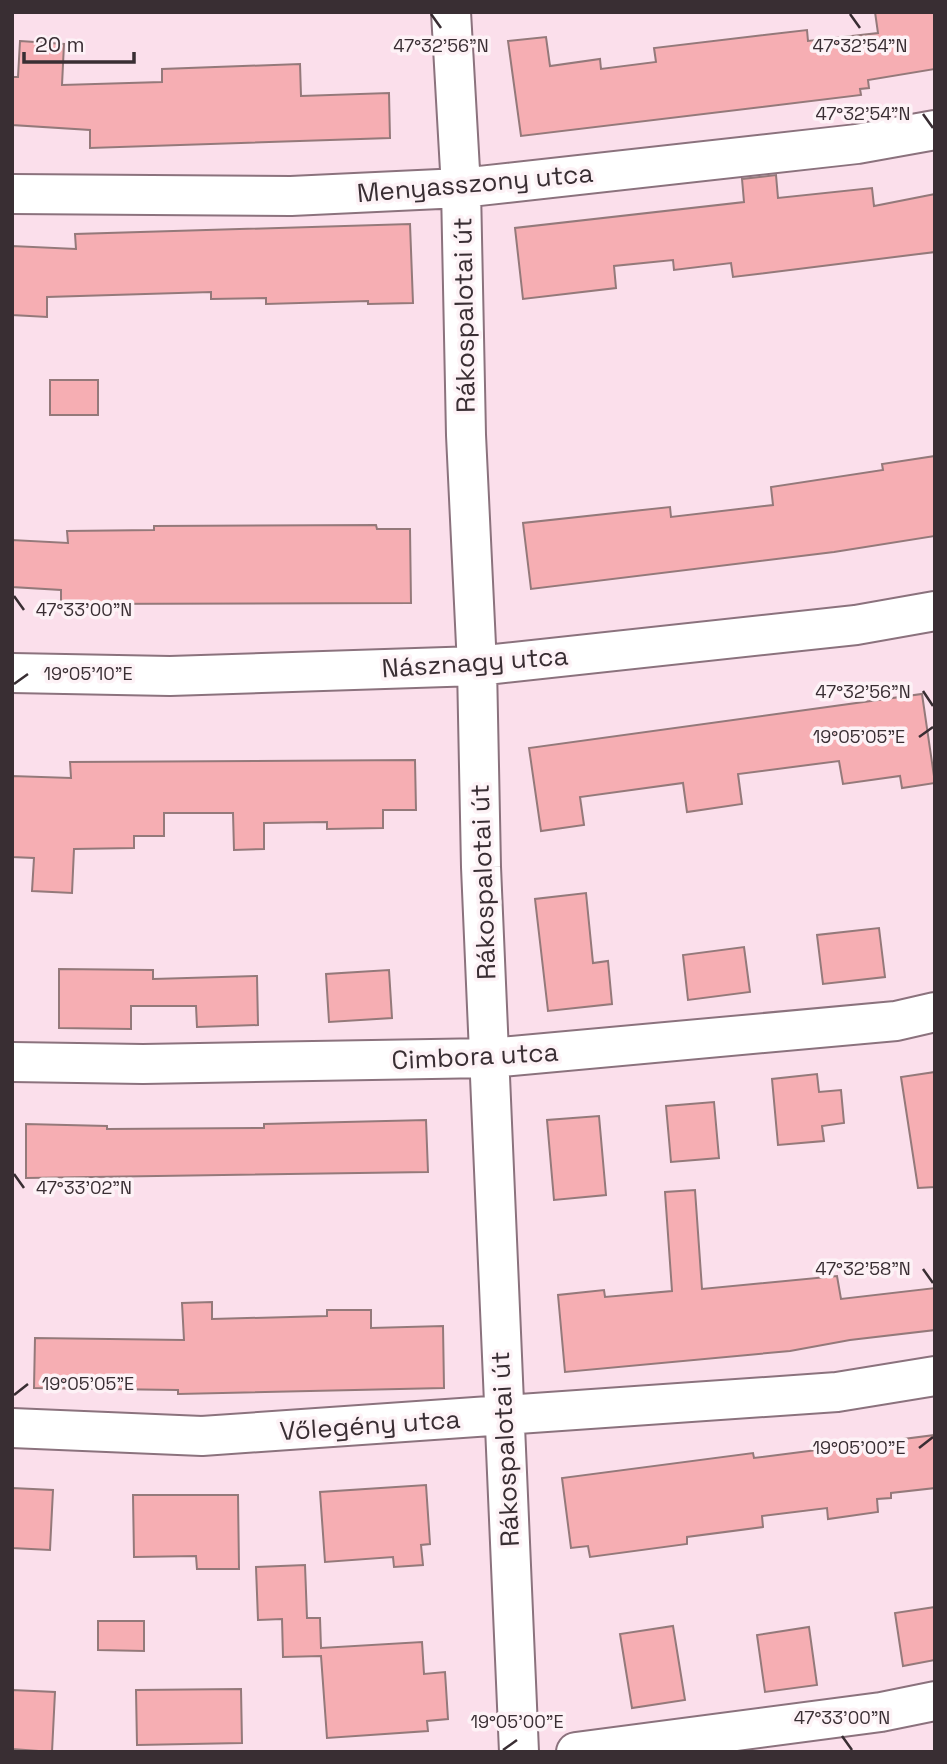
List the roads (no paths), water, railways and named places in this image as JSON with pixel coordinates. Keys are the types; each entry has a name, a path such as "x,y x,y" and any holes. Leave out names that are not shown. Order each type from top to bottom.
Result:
{"street":[{"name":"Rákospalotai út","path":"450,12 461,188 481,867 519,1752"},
{"name":"Menyasszony utca","path":"12,194 291,196 461,188 857,144 935,130"},
{"name":"Násznagy utca","path":"12,673 170,676 477,666 856,625 935,611"},
{"name":"Cimbora utca","path":"12,1062 143,1064 490,1058 896,1021 935,1012"},
{"name":"Vőlegény utca","path":"12,1428 202,1436 837,1392 935,1376"},
{"path":"576,1752 881,1712 935,1701"}]}
